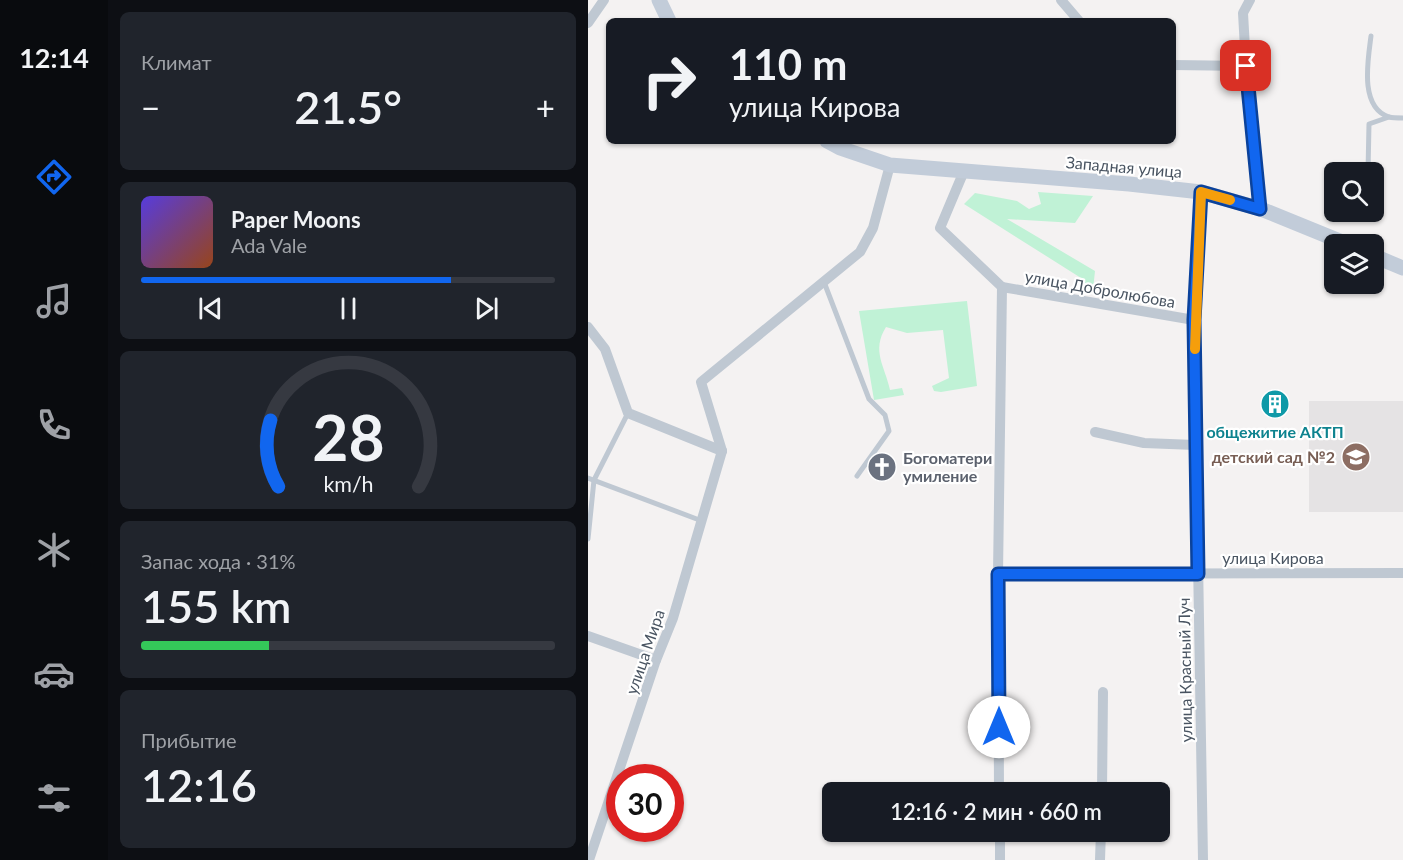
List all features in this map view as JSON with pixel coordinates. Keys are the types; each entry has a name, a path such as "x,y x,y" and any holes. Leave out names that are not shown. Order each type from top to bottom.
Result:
{"street":[{"path":"659,0 668,18"},
{"path":"1061,0 1076,18"},
{"path":"1250,0 1243,13 1260,209"},
{"path":"588,23 601,1"},
{"path":"1176,65 1246,66"},
{"name":"Западная улица","path":"833,144 890,165 1201,192 1260,209 1324,235"},
{"path":"722,451 701,382 860,252 873,228 890,165"},
{"path":"964,171 940,228 1002,287"},
{"name":"улица Красный Луч","path":"1201,192 1194,320 1203,860"},
{"path":"1384,260 1403,268"},
{"name":"улица Добролюбова","path":"999,782 998,574 1002,287 1194,320"},
{"path":"588,327 605,349 628,413 722,451"},
{"path":"1095,432 1144,443 1195,445"},
{"name":"улица Мира","path":"589,860 656,660 673,618 722,451"},
{"name":"улица Кирова","path":"998,574 1403,573"},
{"path":"588,636 656,660"},
{"path":"1102,782 1103,692"},
{"path":"1000,842 1000,860"},
{"path":"1100,860 1101,842"}],"lane":[{"path":"1371,36 1368,65 1370,94 1375,108 1389,117"},
{"path":"1368,162 1369,124 1389,117 1403,118"},
{"path":"824,280 869,399 885,415 888,431 856,476"},
{"path":"588,539 591,479 628,413"},
{"path":"591,479 702,521"}],"shaded area":[{"name":"детский сад №2","path":"1309,401 1403,401 1403,512 1309,512"}],"green space":[{"path":"1038,192 1093,196 1075,223 1007,219 1095,271 1093,290 1081,287 1081,278 964,204 975,193 1017,201 1029,209 1041,204"},
{"path":"967,301 977,386 941,392 934,391 932,386 949,378 943,330 907,333 886,327 880,344 880,358 890,390 902,388 904,395 874,400 859,311"}],"slow traffic":[{"path":"1195,349 1194,320 1201,192 1230,200"}],"place":[{"name":"общежитие АКТП","path":"1275,404"},
{"name":"детский сад №2","path":"1356,457"},
{"name":"Богоматери умиление","path":"882,467"}],"route":[{"path":"999,727 998,574 1198,574 1194,320 1201,192 1260,209 1246,66"}]}
